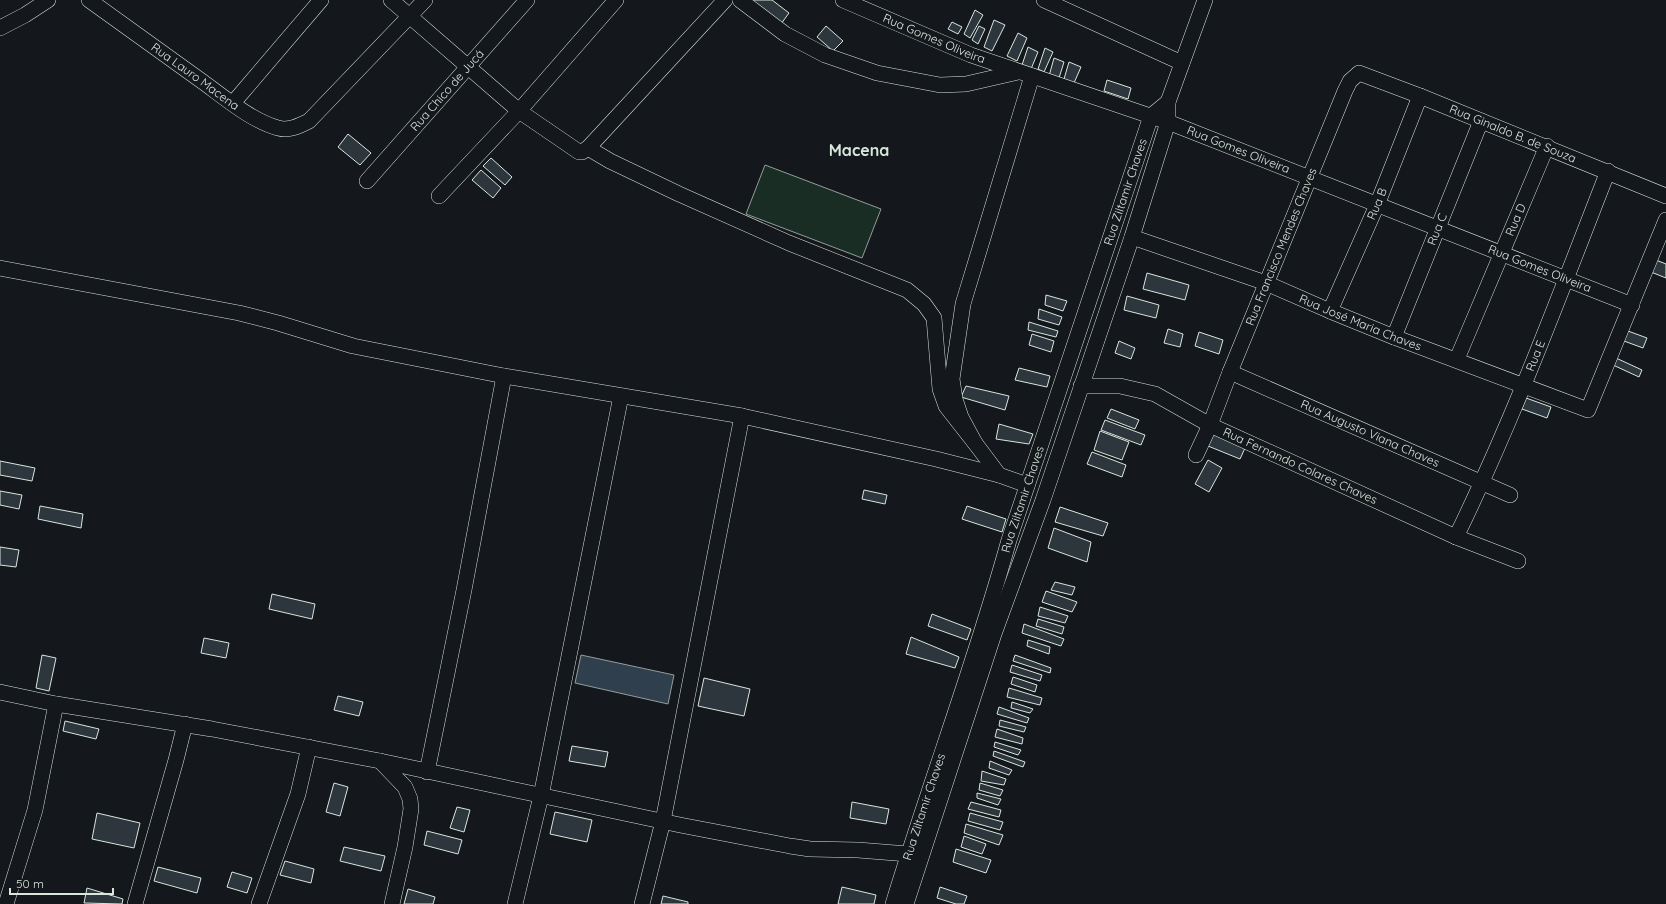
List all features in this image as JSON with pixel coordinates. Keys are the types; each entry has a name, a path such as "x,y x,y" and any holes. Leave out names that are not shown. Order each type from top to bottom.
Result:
{"street":[{"path":"0,28 25,15 48,0"},
{"name":"Rua Lauro Macena","path":"89,0 262,122 278,128 288,129 309,121 410,17"},
{"path":"233,103 321,0"},
{"path":"392,0 519,111 575,151 582,152 588,148 717,3"},
{"path":"410,17 425,0"},
{"name":"Rua Chico de Jucá","path":"367,182 527,0"},
{"path":"439,196 519,111 616,0"},
{"path":"740,0 785,34 825,55 877,73 940,85 966,84 1026,74 963,304 952,379 955,398 962,417 975,443"},
{"name":"Rua Gomes Oliveira","path":"843,0 970,55 1168,122 1632,305"},
{"path":"1044,0 1182,63"},
{"name":"Rua Ziltamir Chaves","path":"893,904 908,854 937,788 1027,544 1132,237 1168,122 1168,102 1205,0"},
{"name":"Rua Ginaldo B. de Souza","path":"1359,73 1547,146 1666,196"},
{"name":"Rua Francisco Mendes Chaves","path":"1196,455 1350,81 1359,73"},
{"name":"Rua B","path":"1330,311 1376,205 1420,96"},
{"path":"1151,116 1168,102"},
{"name":"Rua Ziltamir Chaves","path":"906,904 937,788 1009,540 1151,116"},
{"name":"Rua C","path":"1394,337 1481,121"},
{"name":"Rua D","path":"1457,359 1547,146"},
{"path":"588,148 610,161 679,194 789,243 907,290 924,304 934,318 940,388 946,406 999,475"},
{"name":"Rua E","path":"1456,537 1482,483 1523,386 1608,172"},
{"path":"1632,305 1666,222"},
{"name":"Rua José Maria Chaves","path":"1132,237 1266,283 1394,337 1457,359 1523,386 1588,410 1632,305"},
{"path":"0,268 240,314 278,323 353,346 504,376 742,416 936,459 999,475 1027,485"},
{"name":"Rua Augusto Viana Chaves","path":"1230,372 1510,495"},
{"path":"427,772 464,590 504,376"},
{"name":"Rua Fernando Colares Chaves","path":"1081,386 1120,386 1155,394 1210,424 1456,537 1518,561"},
{"path":"515,904 541,796 621,396"},
{"path":"642,904 663,821 742,416"},
{"path":"1009,540 1027,544"},
{"path":"0,692 56,704 185,724 310,747 663,821 810,849 858,850 908,854"},
{"path":"6,904 35,810 56,704"},
{"path":"135,904 185,724"},
{"path":"259,904 298,794 310,747"},
{"path":"380,761 405,787 410,799 411,809 405,848 392,904"}],"green space":[{"path":"765,165 881,209 862,258 746,214"}],"water":[{"path":"581,655 674,675 668,704 575,683"}],"building":[{"path":"751,0 772,0 789,13 781,24"},
{"path":"975,10 983,15 970,38 964,34"},
{"path":"994,20 1005,25 992,51 984,47"},
{"path":"952,22 962,27 958,34 948,29"},
{"path":"826,26 843,41 833,51 817,37"},
{"path":"979,26 985,29 978,44 972,40"},
{"path":"1018,33 1027,38 1017,61 1007,56"},
{"path":"1028,47 1038,52 1031,69 1022,65"},
{"path":"1045,48 1053,52 1044,72 1038,69"},
{"path":"1054,58 1064,62 1059,78 1049,76"},
{"path":"1069,62 1081,67 1074,83 1064,79"},
{"path":"1107,80 1131,88 1128,99 1104,91"},
{"path":"348,134 371,153 360,165 338,147"},
{"path":"491,158 512,177 505,185 483,166"},
{"path":"481,170 501,188 493,198 472,180"},
{"path":"1656,260 1666,264 1666,278 1651,272"},
{"path":"1147,273 1189,285 1185,300 1143,289"},
{"path":"1046,295 1067,301 1063,311 1045,305"},
{"path":"1127,296 1159,305 1156,318 1124,310"},
{"path":"1039,309 1062,317 1059,325 1038,319"},
{"path":"1029,322 1058,331 1056,337 1028,330"},
{"path":"1168,329 1183,334 1180,347 1164,343"},
{"path":"1628,331 1647,338 1643,348 1624,341"},
{"path":"1199,332 1223,340 1219,354 1195,346"},
{"path":"1032,334 1054,341 1051,352 1029,345"},
{"path":"1119,341 1135,348 1131,359 1115,353"},
{"path":"1616,358 1642,370 1639,377 1613,365"},
{"path":"1019,368 1050,376 1047,387 1015,380"},
{"path":"966,386 1009,396 1005,410 961,397"},
{"path":"1526,398 1551,407 1547,418 1522,409"},
{"path":"1111,409 1139,420 1135,429 1107,418"},
{"path":"1105,420 1145,435 1141,445 1101,430"},
{"path":"999,424 1033,434 1029,444 996,439"},
{"path":"1100,431 1129,442 1122,460 1094,450"},
{"path":"1214,433 1245,448 1240,459 1208,446"},
{"path":"1092,452 1126,465 1122,477 1087,464"},
{"path":"1208,460 1222,468 1209,492 1195,484"},
{"path":"0,461 35,468 32,481 0,475"},
{"path":"864,490 887,495 885,504 862,499"},
{"path":"0,491 22,495 19,509 0,505"},
{"path":"40,506 83,514 81,528 38,519"},
{"path":"967,506 1006,519 1002,532 962,519"},
{"path":"1060,507 1108,523 1103,536 1055,522"},
{"path":"1054,528 1091,542 1087,562 1048,548"},
{"path":"0,547 19,550 16,567 0,565"},
{"path":"1055,582 1075,587 1072,595 1051,590"},
{"path":"1046,591 1077,602 1072,612 1042,602"},
{"path":"272,594 315,604 312,619 269,609"},
{"path":"1040,607 1068,616 1065,623 1038,616"},
{"path":"932,614 971,629 967,640 928,626"},
{"path":"1038,619 1064,627 1062,634 1036,626"},
{"path":"1024,624 1064,639 1061,646 1022,633"},
{"path":"911,637 959,657 955,668 906,654"},
{"path":"204,638 229,643 226,658 201,653"},
{"path":"1028,640 1050,647 1049,654 1027,646"},
{"path":"42,655 56,658 49,691 36,688"},
{"path":"1015,655 1051,668 1050,673 1013,661"},
{"path":"1012,665 1042,675 1040,681 1010,672"},
{"path":"1013,677 1037,685 1035,692 1011,684"},
{"path":"704,678 750,689 744,716 698,706"},
{"path":"1009,688 1042,698 1040,705 1007,697"},
{"path":"338,696 363,702 359,716 334,710"},
{"path":"1012,702 1033,709 1030,713 1011,708"},
{"path":"999,707 1029,718 1027,723 997,714"},
{"path":"1000,720 1026,727 1024,732 999,726"},
{"path":"65,721 99,729 96,739 63,731"},
{"path":"997,729 1023,738 1022,744 995,737"},
{"path":"995,742 1021,750 1018,755 994,747"},
{"path":"572,746 608,752 605,767 569,761"},
{"path":"994,751 1025,762 1023,767 993,756"},
{"path":"990,761 1012,770 1009,775 989,768"},
{"path":"982,771 1006,779 1004,785 981,781"},
{"path":"334,783 348,787 340,816 326,812"},
{"path":"980,783 1003,790 1000,796 979,790"},
{"path":"977,793 1001,799 998,805 977,798"},
{"path":"852,802 889,809 886,824 850,818"},
{"path":"971,802 1001,810 999,817 968,809"},
{"path":"457,807 470,810 464,832 450,828"},
{"path":"555,812 592,820 587,842 550,834"},
{"path":"97,813 140,823 134,848 92,839"},
{"path":"970,813 1003,822 1000,830 968,821"},
{"path":"966,824 1003,835 999,845 964,833"},
{"path":"427,831 462,840 458,854 424,845"},
{"path":"964,836 986,844 982,854 961,847"},
{"path":"344,847 385,856 381,871 340,861"},
{"path":"956,849 991,860 986,873 953,862"},
{"path":"285,861 314,869 311,883 280,875"},
{"path":"158,867 201,878 197,893 154,881"},
{"path":"232,872 252,878 247,893 227,887"},
{"path":"842,887 876,895 874,904 838,904"},
{"path":"940,887 967,896 964,904 956,904 937,898"},
{"path":"87,888 123,899 122,904 84,903"},
{"path":"408,889 435,897 433,904 404,904"},
{"path":"663,896 688,902 688,904 661,904"}],"district":[{"name":"Macena","path":"859,150"}]}
